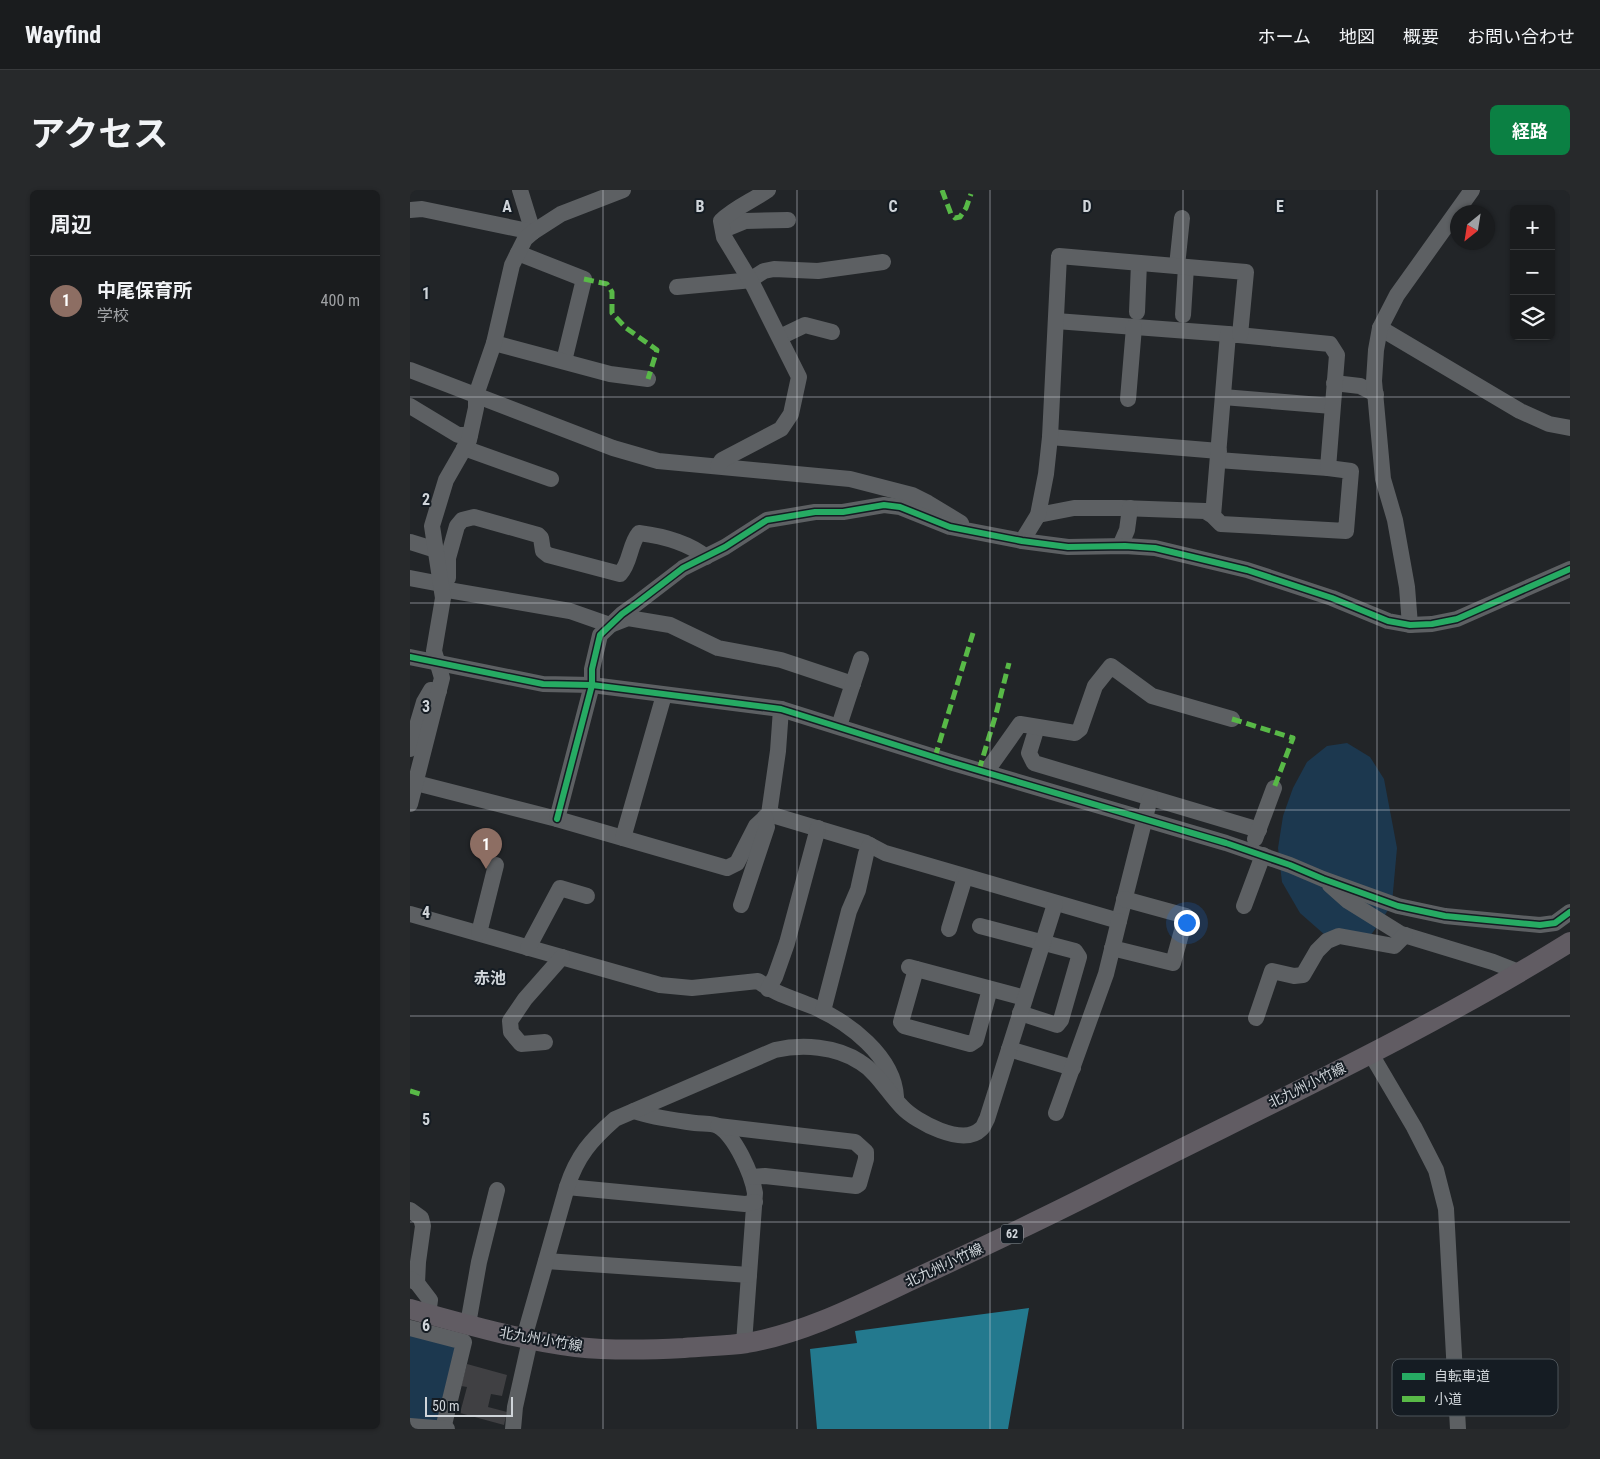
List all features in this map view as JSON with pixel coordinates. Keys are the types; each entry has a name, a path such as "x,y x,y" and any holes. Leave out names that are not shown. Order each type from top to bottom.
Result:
{"main road":[{"name":"北九州小竹線","path":"419,1311 527,1339 578,1347 634,1350 744,1343 775,1337 804,1328 857,1306 1027,1227 1258,1109 1371,1054 1521,973 1570,942"}],"street":[{"path":"520,190 533,232"},
{"path":"443,587 432,526 446,480 467,442 476,408 476,395 494,343 512,265 525,240 533,232 561,214 623,190"},
{"path":"718,466 722,460 781,429 791,414 799,377 750,280 724,238 721,221 729,213 768,190"},
{"path":"1410,625 1407,587 1396,520 1383,479 1375,373 1380,328 1397,295 1472,190"},
{"path":"410,210 422,209 533,232"},
{"path":"1182,218 1183,314"},
{"path":"723,230 744,221 788,220"},
{"path":"518,253 584,279 564,361"},
{"path":"1022,541 1038,515 1046,474 1050,436 1059,256 1246,272 1223,397 1214,516"},
{"path":"678,287 750,280 764,271 774,268 818,271 883,262"},
{"path":"1128,399 1140,263"},
{"path":"1056,321 1135,319 1234,334 1330,344 1337,354 1328,468"},
{"path":"780,337 805,325 832,332"},
{"path":"1380,328 1520,411 1548,424 1570,428"},
{"path":"494,343 610,374 648,379"},
{"path":"410,370 613,448 658,461 850,479 912,495 976,531"},
{"path":"1334,383 1360,386 1376,394"},
{"path":"1223,397 1332,406"},
{"path":"410,406 467,442 551,479"},
{"path":"1038,515 1074,508 1205,511 1214,516 1221,524 1346,531 1351,471 1050,436"},
{"path":"557,819 592,685 592,669 600,635 622,614 683,568 726,547 767,520 814,512 843,512 884,505 900,507 950,527 1022,541 1068,547 1120,546 1155,548 1247,570 1332,598 1388,621 1410,625 1432,624 1457,619 1570,569"},
{"path":"1120,546 1128,530 1130,508"},
{"path":"410,804 442,678 434,651 448,558 457,526 462,520 474,517 538,535 541,538 543,552 548,555 620,574 628,561 635,538 639,533 655,535 686,544 706,557"},
{"path":"410,542 436,550"},
{"path":"410,578 443,587 570,611 610,625 628,618 670,625 718,648 780,660 853,684"},
{"path":"410,657 544,684 592,685 781,709 1257,853 1398,906 1445,916 1540,925 1555,923 1570,912"},
{"path":"839,726 862,659"},
{"path":"986,772 1020,724 1075,733 1080,729 1095,686 1110,666 1152,696 1232,719"},
{"path":"410,750 424,702 432,690 439,691"},
{"path":"623,838 664,694"},
{"path":"742,906 767,828 767,815 778,751 781,709"},
{"path":"1037,727 1029,753 1034,763 1258,830"},
{"path":"416,782 557,819 727,868 737,863 756,826 767,815"},
{"path":"1244,906 1257,853 1258,830 1274,788"},
{"path":"1056,1113 1095,1008 1150,798"},
{"path":"767,815 818,828 870,845 885,853 1118,921"},
{"path":"768,989 775,977 787,943 818,828"},
{"path":"822,1011 849,911 858,890 866,854 870,845"},
{"path":"479,933 496,865"},
{"path":"949,929 965,877"},
{"path":"1323,879 1348,900 1405,935 1521,973"},
{"path":"528,948 560,888 587,896"},
{"path":"1112,948 1173,963 1186,916 1124,899"},
{"path":"513,1429 527,1339 566,1187 576,1163 599,1133 615,1119 775,1050 792,1046 822,1048 860,1062 876,1077 901,1107 915,1118 933,1127 957,1135 975,1133 982,1129 986,1119 1055,904"},
{"path":"410,914 660,985 692,988 758,981 768,989 822,1011 856,1033 872,1047 888,1069 895,1085 896,1099"},
{"path":"980,926 1075,951 1079,957 1061,1020 1057,1025 990,989 912,968 901,1022 904,1026 970,1044 976,1040 990,989"},
{"path":"1256,1018 1272,971 1294,976 1303,975 1318,951 1327,941 1339,936 1394,946 1405,935"},
{"path":"545,1042 520,1044 511,1032 510,1021 525,999 562,957"},
{"path":"1009,1049 1073,1068"},
{"path":"1371,1054 1414,1127 1436,1170 1446,1209 1454,1359"},
{"path":"634,1111 652,1118 855,1142 866,1152 866,1160 859,1184 856,1186 765,1176 752,1177"},
{"path":"718,1126 727,1134 747,1164 755,1193 744,1343"},
{"path":"566,1187 745,1204 755,1202"},
{"path":"468,1324 479,1262 497,1190"},
{"path":"410,1210 421,1218 423,1226 414,1281 430,1300 419,1311"},
{"path":"546,1261 749,1275"},
{"path":"410,1328 464,1342 443,1429"},
{"path":"1456,1416 1457,1429"},
{"path":"410,1426 447,1429"}],"shaded area":[{"path":"1347,743 1370,757 1384,779 1397,848 1392,903 1367,940 1325,935 1300,913 1282,882 1278,848 1283,816 1293,788 1307,762 1327,746"},
{"path":"1029,1308 1008,1429 817,1429 810,1349 857,1343 855,1331"},
{"path":"410,1333 457,1346 439,1425 410,1422"}],"building":[{"path":"467,1364 507,1375 502,1396 491,1394 488,1407 507,1412 504,1425 460,1413 467,1387 461,1386"}],"marked path":[{"path":"942,190 951,214 955,218 960,217 966,208 971,194"},
{"path":"584,279 607,284 612,292 612,313 626,328 657,350 648,379"},
{"path":"935,757 973,633"},
{"path":"979,770 1009,663"},
{"path":"1232,719 1293,738 1274,788"},
{"path":"410,1091 423,1095"}],"cycle path":[{"path":"557,819 592,685 592,669 600,635 622,614 683,568 725,547 767,520 815,512 843,512 884,505 900,507 950,527 1022,541 1068,547 1125,546 1155,548 1247,570 1332,598 1388,621 1410,625 1432,624 1457,619 1570,569"},
{"path":"410,657 543,684 592,685 781,709 950,762 1226,843 1398,906 1445,916 1540,925 1555,923 1570,912"}],"place":[{"name":"中尾保育所","path":"486,869"}],"district":[{"name":"赤池","path":"490,978"}]}
